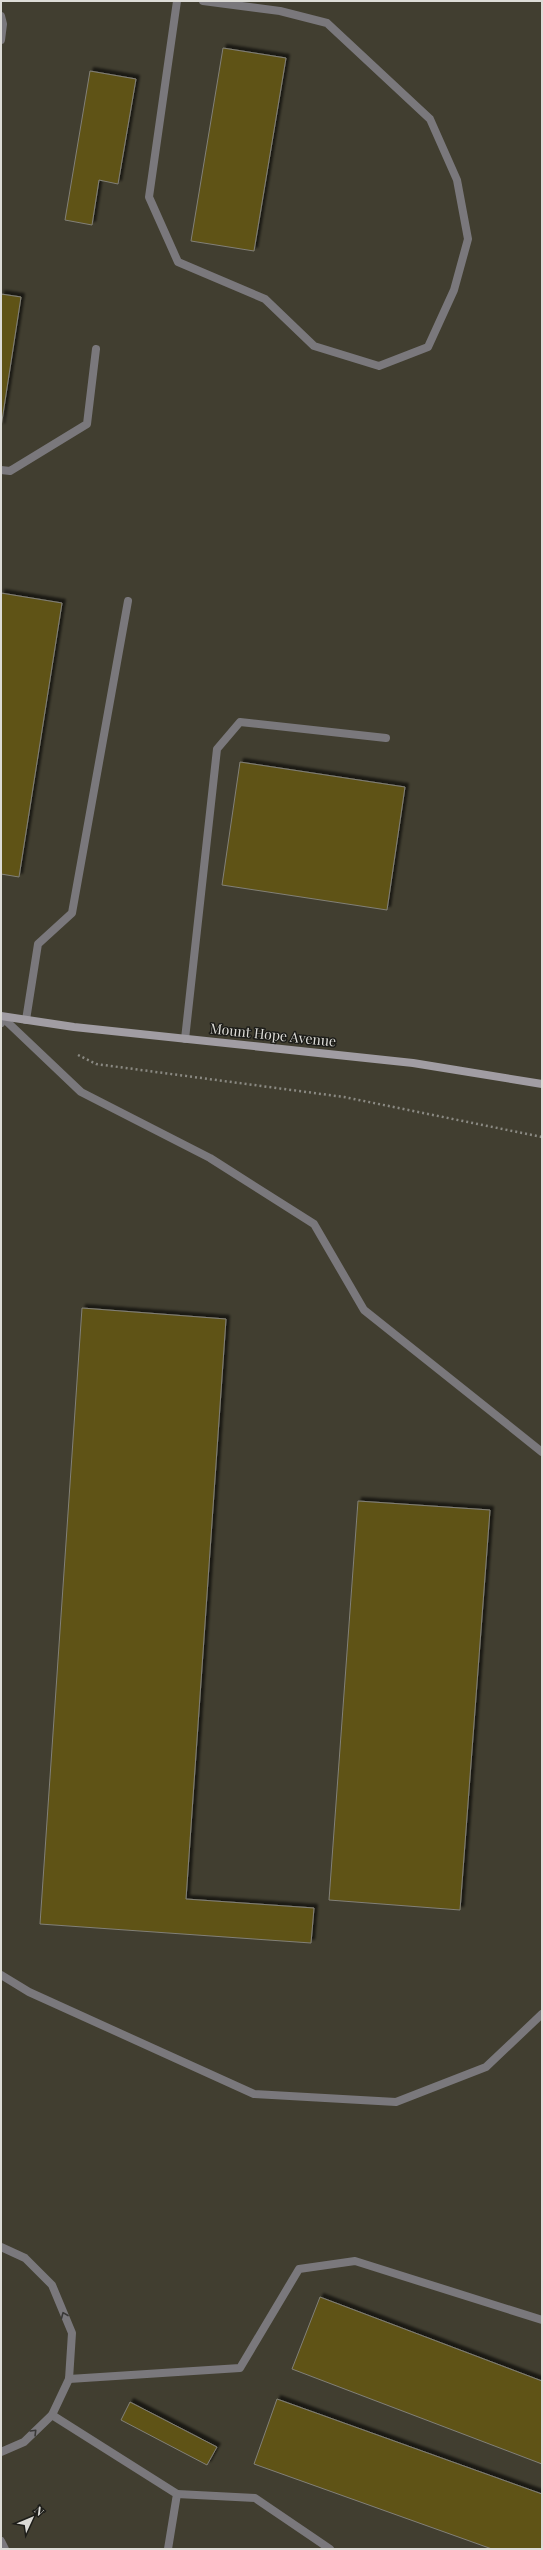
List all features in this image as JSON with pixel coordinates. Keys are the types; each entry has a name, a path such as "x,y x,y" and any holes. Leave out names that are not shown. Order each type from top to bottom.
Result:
{"street":[{"path":"177,1 149,197 178,262 265,299 314,346 379,366 428,347 454,290 468,239 457,180 430,119 327,23 280,11 203,1"},
{"path":"1,16 3,24 1,40"},
{"path":"1,470 10,471 87,424 96,349"},
{"path":"26,1020 38,944 72,913 128,601"},
{"path":"185,1039 217,749 240,722 386,738"},
{"path":"1,1019 81,1092 210,1158 314,1224 364,1310 542,1452"},
{"name":"Mount Hope Avenue","path":"1,1019 26,1020 185,1039 413,1063 542,1084"},
{"path":"1,1975 29,1992 254,2094 396,2102 486,2066 542,2014"},
{"path":"1,2247 25,2258 52,2285 72,2334 69,2380 52,2415 24,2442 1,2452"},
{"path":"69,2380 240,2368 299,2269 355,2261 542,2320"},
{"path":"52,2415 176,2494 255,2498 330,2549"},
{"path":"168,2549 176,2494"},
{"path":"1,2542 5,2549"}],"path":[{"path":"76,1054 96,1064 344,1096 542,1137"}],"shaded area":[{"path":"1,1 542,1 542,2549 1,2549"}],"building":[{"path":"223,48 286,58 254,251 191,241"},
{"path":"90,71 136,79 118,184 99,180 92,225 65,220"},
{"path":"1,294 21,297 1,427"},
{"path":"1,593 62,603 19,877 1,874"},
{"path":"240,762 405,787 387,910 222,885"},
{"path":"82,1308 226,1319 186,1899 314,1908 311,1943 40,1924"},
{"path":"358,1501 490,1510 460,1910 329,1900"},
{"path":"320,2297 542,2381 542,2464 292,2369"},
{"path":"277,2399 542,2494 542,2549 492,2549 254,2464"},
{"path":"130,2402 217,2447 207,2465 121,2420"}]}
